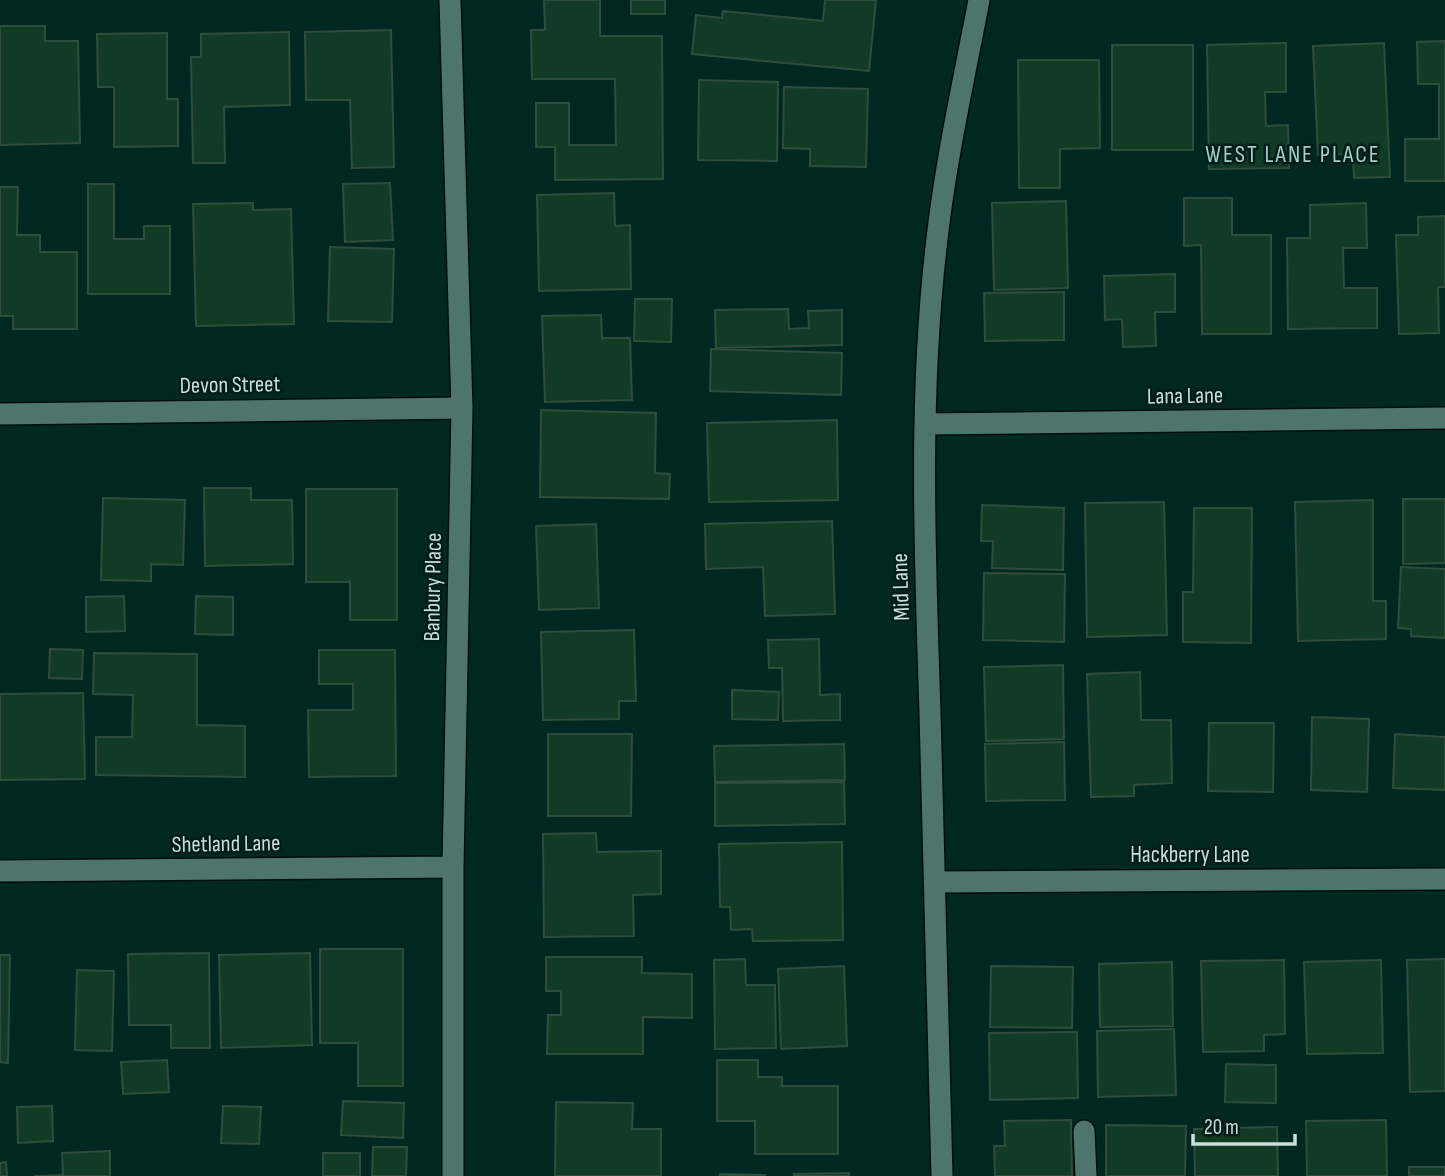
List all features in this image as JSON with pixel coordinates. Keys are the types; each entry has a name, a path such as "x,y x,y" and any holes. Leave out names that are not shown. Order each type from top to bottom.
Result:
{"street":[{"name":"Banbury Place","path":"450,0 462,408 453,867 453,1176"},
{"name":"Mid Lane","path":"942,1176 936,883 923,502 925,424 937,239 950,152 979,0"},
{"name":"Devon Street","path":"0,414 462,408"},
{"name":"Lana Lane","path":"925,424 1445,418"},
{"name":"Shetland Lane","path":"0,872 453,867"},
{"name":"Hackberry Lane","path":"936,883 1445,879"},
{"path":"1084,1131 1086,1176"}],"building":[{"path":"544,0 600,0 600,36 662,36 663,179 555,180 555,147 536,147 536,103 569,103 569,145 616,145 615,79 532,79 531,30 545,30"},
{"path":"631,0 665,0 665,14 631,14"},
{"path":"825,0 876,0 869,71 692,54 696,15 722,18 723,11 823,21"},
{"path":"0,26 45,26 45,41 78,41 80,143 0,145"},
{"path":"391,30 394,167 352,168 350,100 306,100 305,32"},
{"path":"289,32 290,105 224,107 225,163 193,163 191,57 201,57 201,34"},
{"path":"167,33 167,99 178,99 178,146 114,147 114,87 98,87 97,34"},
{"path":"1445,41 1445,181 1405,181 1405,139 1439,139 1439,84 1418,84 1417,42"},
{"path":"1286,43 1286,92 1265,92 1266,126 1288,125 1289,168 1209,169 1207,45"},
{"path":"1384,43 1390,177 1354,178 1353,154 1318,155 1313,46"},
{"path":"1112,45 1193,45 1193,150 1112,150"},
{"path":"1018,60 1099,60 1100,148 1060,149 1060,188 1019,188"},
{"path":"699,80 778,82 777,161 698,160"},
{"path":"784,87 868,89 866,167 810,166 810,149 783,148"},
{"path":"390,183 393,240 345,242 343,184"},
{"path":"88,184 114,184 114,239 144,239 144,226 170,226 170,294 88,294"},
{"path":"0,187 18,187 17,235 40,235 40,252 77,252 77,329 13,329 13,316 0,316"},
{"path":"614,193 615,226 630,225 631,289 539,291 537,195"},
{"path":"1184,198 1232,198 1232,235 1271,235 1271,334 1202,334 1201,245 1184,246"},
{"path":"1066,201 1068,288 994,290 992,203"},
{"path":"253,203 253,210 291,209 294,324 196,326 193,204"},
{"path":"1366,203 1367,248 1343,248 1344,288 1377,288 1377,328 1288,329 1287,238 1310,238 1310,205"},
{"path":"1445,216 1445,287 1438,287 1439,333 1399,334 1396,235 1418,235 1418,217"},
{"path":"330,247 394,249 392,322 328,321"},
{"path":"1175,274 1175,312 1155,312 1156,346 1123,347 1122,319 1105,320 1104,276"},
{"path":"1064,292 1064,340 985,341 984,293"},
{"path":"635,299 672,299 671,342 634,341"},
{"path":"788,309 789,329 809,328 808,311 842,310 842,345 716,348 715,310"},
{"path":"601,315 602,338 630,338 632,400 545,402 542,316"},
{"path":"711,349 842,353 841,395 710,391"},
{"path":"541,410 656,413 655,473 670,474 669,499 540,497"},
{"path":"837,420 838,500 709,502 707,423"},
{"path":"204,488 251,488 251,500 292,500 293,564 205,566"},
{"path":"306,489 397,489 397,620 350,620 350,582 306,582"},
{"path":"103,498 185,500 183,565 151,564 151,581 101,580"},
{"path":"1403,499 1445,499 1445,563 1403,564"},
{"path":"1373,500 1373,601 1386,601 1386,639 1298,641 1295,502"},
{"path":"1164,502 1167,635 1087,637 1085,503"},
{"path":"982,505 1064,508 1063,570 992,568 993,541 981,541"},
{"path":"1194,508 1252,508 1251,643 1183,642 1183,592 1193,592"},
{"path":"832,521 835,614 765,616 763,567 706,569 705,524"},
{"path":"596,524 599,608 539,610 536,526"},
{"path":"1401,567 1445,569 1445,638 1411,636 1411,629 1398,628"},
{"path":"984,573 1065,574 1064,642 983,640"},
{"path":"124,596 125,631 86,632 86,597"},
{"path":"196,596 233,597 233,635 195,634"},
{"path":"634,630 636,701 619,701 619,719 543,720 541,632"},
{"path":"819,639 820,695 840,694 840,720 783,721 782,668 769,668 768,640"},
{"path":"50,649 83,650 82,679 49,678"},
{"path":"319,650 395,650 396,776 309,777 308,710 353,710 353,684 319,684"},
{"path":"94,653 197,654 197,725 245,726 245,777 96,775 96,737 132,737 133,695 93,694"},
{"path":"1063,665 1064,739 986,741 984,667"},
{"path":"1140,672 1141,720 1171,720 1172,783 1134,785 1134,796 1091,797 1087,674"},
{"path":"732,690 779,692 778,720 732,719"},
{"path":"83,693 85,779 0,780 0,694"},
{"path":"1312,717 1369,719 1367,792 1311,790"},
{"path":"1209,723 1274,723 1273,792 1208,791"},
{"path":"548,734 632,734 631,816 548,816"},
{"path":"1395,734 1445,737 1445,790 1393,788"},
{"path":"1064,742 1065,800 986,801 985,744"},
{"path":"844,744 845,780 715,782 714,746"},
{"path":"844,782 845,824 715,826 715,783"},
{"path":"596,833 597,852 661,851 661,894 633,895 634,936 544,937 543,834"},
{"path":"842,842 843,940 753,941 752,929 731,930 730,907 720,907 719,844"},
{"path":"320,949 403,949 403,1086 358,1086 358,1043 320,1043"},
{"path":"209,953 210,1048 171,1048 171,1025 129,1025 128,954"},
{"path":"310,953 312,1045 221,1048 219,955"},
{"path":"0,955 10,955 8,1063 0,1062"},
{"path":"546,957 642,957 642,973 692,974 692,1018 643,1017 643,1054 547,1054 548,1015 561,1015 561,991 546,991"},
{"path":"745,959 746,985 775,985 776,1048 715,1049 714,960"},
{"path":"1445,959 1445,1091 1410,1092 1407,960"},
{"path":"1284,960 1285,1034 1264,1035 1264,1051 1203,1052 1201,961"},
{"path":"1381,960 1383,1053 1307,1054 1304,962"},
{"path":"1172,962 1173,1026 1100,1027 1099,964"},
{"path":"844,966 847,1046 781,1049 778,969"},
{"path":"991,966 1073,967 1072,1028 990,1027"},
{"path":"77,970 114,971 112,1051 75,1050"},
{"path":"1174,1029 1176,1095 1098,1097 1097,1031"},
{"path":"1077,1032 1078,1098 990,1100 989,1033"},
{"path":"167,1060 169,1092 123,1094 121,1062"},
{"path":"717,1060 758,1060 758,1077 782,1077 782,1086 838,1086 838,1154 755,1154 755,1121 717,1121"},
{"path":"1226,1064 1276,1065 1276,1103 1225,1102"},
{"path":"343,1101 404,1103 403,1138 341,1135"},
{"path":"556,1102 633,1103 632,1129 661,1129 661,1176 555,1176"},
{"path":"52,1106 53,1141 18,1143 17,1107"},
{"path":"223,1106 261,1107 259,1144 221,1143"},
{"path":"1071,1120 1072,1176 995,1176 994,1146 1005,1146 1004,1121"},
{"path":"1386,1120 1387,1176 1307,1176 1306,1121"},
{"path":"1106,1125 1186,1126 1185,1176 1106,1176"},
{"path":"1277,1127 1278,1176 1195,1176 1194,1129"},
{"path":"373,1147 407,1147 406,1176 372,1176"},
{"path":"110,1151 110,1176 34,1176 63,1175 62,1153"},
{"path":"323,1153 360,1153 360,1176 323,1176"},
{"path":"6,1162 7,1176 0,1176 0,1163"},
{"path":"1409,1167 1445,1167 1445,1176 1409,1176"},
{"path":"849,1173 849,1176 794,1176 794,1174"},
{"path":"765,1175 765,1176 720,1176"}],"district":[{"name":"WEST LANE PLACE","path":"1293,154"}]}
